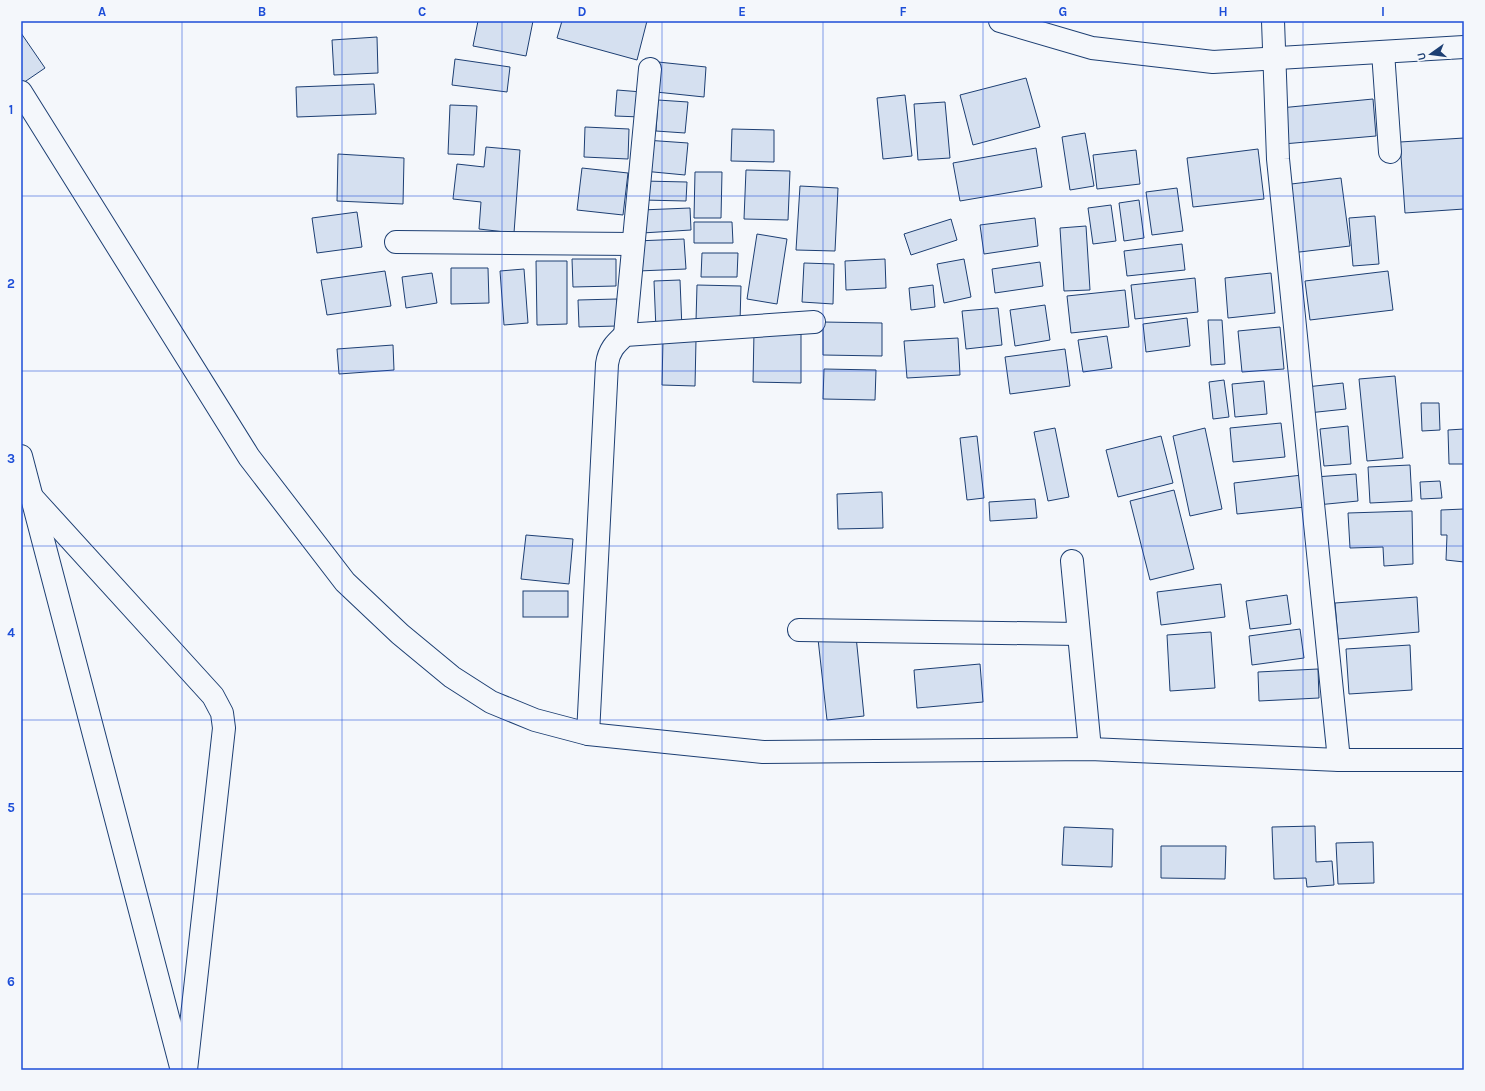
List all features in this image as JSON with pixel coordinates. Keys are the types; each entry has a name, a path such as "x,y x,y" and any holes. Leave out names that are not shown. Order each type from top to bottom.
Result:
{"street":[{"path":"1000,21 1092,48 1213,62 1464,48"},
{"path":"1272,21 1275,58 1278,159 1339,760"},
{"path":"1383,52 1390,152"},
{"path":"588,734 607,364 609,353 612,348 625,334 650,69"},
{"path":"21,92 249,457 345,582 400,634 452,677 491,702 535,720 588,734 763,752 1090,749 1339,760 1464,760"},
{"path":"396,242 633,244"},
{"path":"625,334 814,322"},
{"path":"21,456 182,1070"},
{"path":"32,496 213,696 222,713 224,728 186,1070"},
{"path":"1072,561 1090,749"},
{"path":"799,630 1078,634"}],"building":[{"path":"478,21 533,21 526,56 473,46"},
{"path":"562,21 647,21 637,60 557,38"},
{"path":"21,33 45,68 23,83 21,80"},
{"path":"377,37 378,73 334,75 332,40"},
{"path":"455,59 510,67 507,92 452,85"},
{"path":"658,62 706,67 704,97 656,92"},
{"path":"1026,78 1040,127 973,145 960,95"},
{"path":"374,84 376,114 297,117 296,87"},
{"path":"617,90 642,92 641,117 615,116"},
{"path":"905,95 912,156 883,159 877,98"},
{"path":"1373,99 1376,136 1283,144 1280,108"},
{"path":"658,100 688,102 685,133 656,131"},
{"path":"945,102 950,158 918,160 914,104"},
{"path":"450,105 477,106 474,155 448,154"},
{"path":"585,127 629,129 628,159 584,157"},
{"path":"732,129 774,130 774,162 731,161"},
{"path":"1085,133 1094,186 1070,190 1062,137"},
{"path":"1464,138 1464,209 1405,213 1400,142"},
{"path":"645,140 688,143 685,175 643,171"},
{"path":"486,147 520,150 514,233 479,229 481,202 453,199 457,164 484,167"},
{"path":"1036,148 1042,187 960,201 953,163"},
{"path":"1258,149 1264,199 1193,207 1187,158"},
{"path":"1136,150 1140,184 1097,189 1093,155"},
{"path":"338,154 404,158 403,204 337,201"},
{"path":"582,168 628,173 623,215 577,210"},
{"path":"746,170 790,171 788,220 744,219"},
{"path":"695,172 722,172 721,218 694,218"},
{"path":"1341,178 1350,246 1291,253 1283,185"},
{"path":"643,181 687,182 686,201 643,200"},
{"path":"800,186 838,188 835,251 796,250"},
{"path":"1177,188 1183,231 1152,235 1146,192"},
{"path":"1139,200 1144,238 1124,241 1119,203"},
{"path":"1111,205 1116,241 1093,244 1088,208"},
{"path":"690,208 691,230 642,233 641,210"},
{"path":"357,212 362,247 317,253 312,218"},
{"path":"1375,216 1379,264 1353,266 1349,218"},
{"path":"1035,218 1038,246 984,254 980,225"},
{"path":"951,219 957,240 911,255 904,234"},
{"path":"694,222 732,222 733,243 694,243"},
{"path":"1086,226 1090,290 1064,291 1060,228"},
{"path":"757,234 787,239 777,304 747,299"},
{"path":"684,239 686,269 638,271 636,241"},
{"path":"1182,244 1185,270 1127,276 1124,251"},
{"path":"702,253 738,253 737,277 701,277"},
{"path":"572,259 616,259 616,286 573,287"},
{"path":"885,259 886,288 846,290 845,261"},
{"path":"964,259 971,297 944,303 937,264"},
{"path":"536,261 567,261 567,324 537,325"},
{"path":"1040,262 1043,286 995,293 992,269"},
{"path":"804,263 834,264 833,304 802,302"},
{"path":"451,268 488,268 489,303 451,304"},
{"path":"524,269 528,323 504,325 500,271"},
{"path":"385,271 391,306 327,315 321,280"},
{"path":"1388,271 1393,310 1310,320 1305,281"},
{"path":"432,273 437,303 406,308 402,277"},
{"path":"1271,273 1275,313 1228,318 1225,278"},
{"path":"1195,278 1198,312 1135,319 1131,285"},
{"path":"680,280 682,329 656,330 654,281"},
{"path":"697,285 741,286 740,322 696,321"},
{"path":"933,285 935,307 911,310 909,288"},
{"path":"1125,290 1129,327 1071,333 1067,296"},
{"path":"617,299 617,326 579,327 578,300"},
{"path":"1045,305 1050,340 1015,346 1010,310"},
{"path":"998,308 1002,345 966,349 962,311"},
{"path":"1187,318 1190,346 1146,352 1143,324"},
{"path":"1208,320 1222,320 1225,364 1211,365"},
{"path":"823,322 882,323 882,356 823,355"},
{"path":"1280,327 1284,369 1242,372 1238,331"},
{"path":"754,332 801,333 801,383 753,382"},
{"path":"1107,336 1112,368 1083,372 1078,340"},
{"path":"663,338 696,340 695,386 662,385"},
{"path":"958,338 960,375 907,378 904,341"},
{"path":"393,345 394,370 339,374 337,349"},
{"path":"1065,349 1070,386 1010,394 1005,357"},
{"path":"824,369 876,370 875,400 823,399"},
{"path":"1395,376 1403,458 1367,461 1359,379"},
{"path":"1224,380 1229,417 1213,419 1209,382"},
{"path":"1264,381 1267,414 1235,417 1232,384"},
{"path":"1343,383 1346,409 1308,413 1306,387"},
{"path":"1421,403 1439,403 1440,430 1422,431"},
{"path":"1281,423 1285,457 1233,462 1230,428"},
{"path":"1348,426 1351,464 1324,466 1320,429"},
{"path":"1055,428 1069,497 1048,501 1034,432"},
{"path":"1205,428 1222,509 1190,516 1173,436"},
{"path":"1464,429 1464,464 1449,464 1448,430"},
{"path":"977,436 984,498 967,500 960,438"},
{"path":"1161,436 1173,483 1118,497 1106,450"},
{"path":"1410,465 1412,501 1370,503 1368,467"},
{"path":"1356,474 1358,501 1317,505 1315,477"},
{"path":"1302,475 1305,507 1237,514 1234,483"},
{"path":"1440,481 1442,498 1421,499 1420,482"},
{"path":"1174,490 1194,569 1150,580 1130,501"},
{"path":"882,492 883,528 838,529 837,494"},
{"path":"1035,499 1037,518 990,521 989,502"},
{"path":"1464,509 1464,562 1446,560 1447,535 1441,535 1441,510"},
{"path":"1412,511 1413,564 1384,566 1383,547 1350,548 1348,513"},
{"path":"526,535 573,539 569,584 521,579"},
{"path":"1221,584 1225,617 1161,625 1157,592"},
{"path":"523,591 568,591 568,617 523,617"},
{"path":"1287,595 1291,624 1250,629 1246,601"},
{"path":"1417,597 1419,632 1338,639 1335,603"},
{"path":"1300,629 1304,658 1252,665 1249,636"},
{"path":"1211,632 1215,688 1170,691 1167,635"},
{"path":"856,636 864,716 827,720 818,639"},
{"path":"1410,645 1412,690 1349,694 1346,649"},
{"path":"980,664 983,702 917,708 914,670"},
{"path":"1318,669 1319,698 1259,701 1258,672"},
{"path":"1315,826 1316,862 1332,861 1334,885 1307,887 1306,878 1274,879 1272,827"},
{"path":"1064,827 1113,829 1112,867 1062,865"},
{"path":"1373,842 1374,883 1338,884 1336,843"},
{"path":"1161,846 1226,846 1225,879 1161,878"}]}
